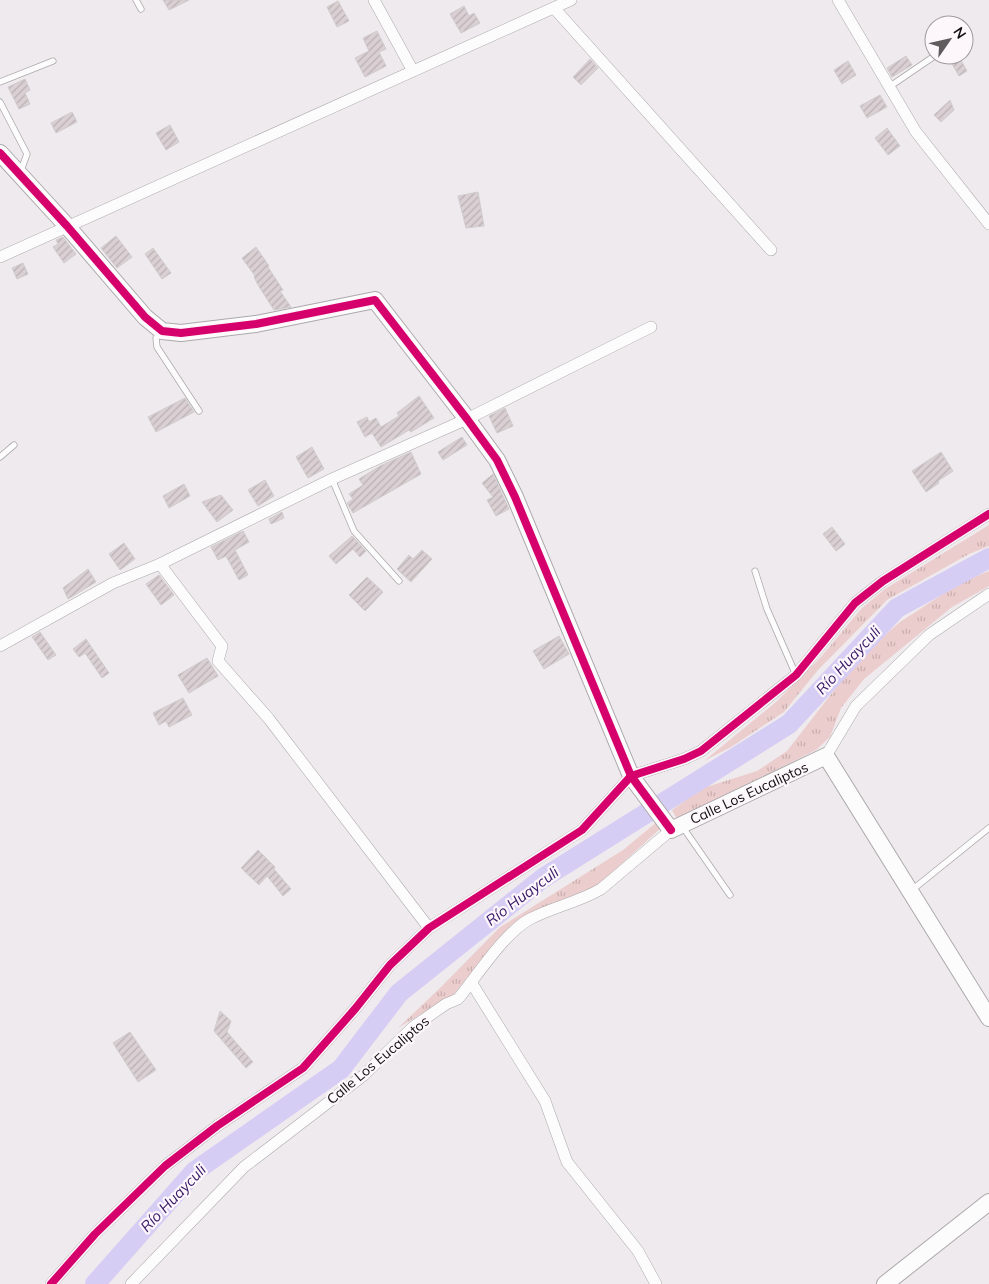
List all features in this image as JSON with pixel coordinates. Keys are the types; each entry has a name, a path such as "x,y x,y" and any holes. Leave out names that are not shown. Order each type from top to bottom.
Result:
{"street":[{"path":"374,0 413,72"},
{"path":"0,257 571,0"},
{"path":"838,0 916,132 989,224"},
{"path":"554,8 771,250"},
{"path":"0,153 67,226 145,317 162,331 181,333 256,324 376,300 497,460 635,781 672,825"},
{"path":"0,646 113,583 160,564 332,479 467,419 651,328"},
{"path":"52,1284 95,1234 165,1166 218,1126 303,1068 355,1009 390,965 429,928 582,830 635,781 701,751 796,675 855,603 883,581 989,514"},
{"path":"160,564 222,646 218,661 269,719 429,928"},
{"path":"989,594 929,635 856,706 826,756 989,1018"},
{"name":"Calle Los Eucaliptos","path":"131,1284 244,1167 364,1075 413,1027 446,1004 458,999 515,928 530,918 601,889 672,825 826,756"},
{"path":"471,982 545,1101 567,1162 638,1250 656,1284"},
{"path":"884,1284 989,1202"}],"lane":[{"path":"136,0 141,9"},
{"path":"0,82 53,61"},
{"path":"889,87 924,63"},
{"path":"0,102 27,154 20,174"},
{"path":"162,331 156,338 157,347 199,411"},
{"path":"0,458 14,445"},
{"path":"332,479 354,531 399,581"},
{"path":"755,571 767,609 796,675"},
{"path":"672,825 730,895"},
{"path":"910,891 989,828"}],"green space":[{"path":"989,525 989,546 969,554 887,600 818,670 784,712 731,747 704,761 776,702 820,658 861,609 885,589"},
{"path":"989,571 989,586 952,607 864,679 841,708 830,737 816,750 677,819 672,810 703,788 757,771 787,751 860,657 900,622 960,583"},
{"path":"658,821 661,828 598,885 533,912 511,925 454,994 398,1028 499,928 623,850"}],"building":[{"path":"163,0 189,0 169,10"},
{"path":"338,1 349,21 337,27 327,7"},
{"path":"464,6 469,16 474,13 480,23 461,33 450,14"},
{"path":"377,31 386,49 379,52 386,66 365,77 355,58 369,51 363,38"},
{"path":"906,56 912,65 892,77 887,68"},
{"path":"590,59 598,68 581,85 573,77"},
{"path":"848,61 856,75 842,84 834,70"},
{"path":"953,65 964,65 967,71 959,76"},
{"path":"25,79 30,90 25,93 30,104 19,109 8,87"},
{"path":"880,95 887,107 867,118 860,106"},
{"path":"950,100 954,110 941,122 934,115"},
{"path":"72,112 77,122 56,133 51,123"},
{"path":"170,125 179,142 166,150 156,133"},
{"path":"887,128 900,146 888,155 875,138"},
{"path":"478,192 484,226 466,228 458,196"},
{"path":"116,236 132,257 117,268 101,248"},
{"path":"63,237 76,254 64,263 53,247 58,244 56,240"},
{"path":"256,247 283,290 280,291 291,307 274,310 258,285 255,276 242,258"},
{"path":"153,248 171,273 162,279 145,254"},
{"path":"23,263 28,274 17,279 12,268"},
{"path":"419,396 434,418 381,447 372,433 365,437 357,422 367,417 369,422 376,418 381,427 399,416 397,413"},
{"path":"185,398 194,412 156,432 148,417"},
{"path":"505,408 513,426 497,433 489,416"},
{"path":"462,437 467,445 443,460 438,452"},
{"path":"312,447 324,469 308,478 296,457"},
{"path":"411,452 421,474 353,513 347,503 353,499 349,494 363,485 359,479 380,466"},
{"path":"941,452 953,471 926,492 912,471"},
{"path":"493,474 509,509 496,516 487,500 493,497 482,483"},
{"path":"265,480 274,496 258,506 248,490"},
{"path":"184,484 190,496 169,508 163,496"},
{"path":"221,495 233,510 217,522 202,502"},
{"path":"282,512 284,518 271,524 269,519"},
{"path":"832,527 845,544 836,551 823,534"},
{"path":"243,531 249,542 235,550 248,575 239,580 226,556 218,560 211,547"},
{"path":"352,536 366,551 360,557 353,549 336,564 329,556"},
{"path":"124,543 135,559 120,570 109,554"},
{"path":"422,550 432,559 411,582 397,569 409,555 413,559"},
{"path":"88,569 96,582 68,599 63,588"},
{"path":"159,575 174,595 161,605 146,584"},
{"path":"367,577 383,592 365,611 349,595"},
{"path":"40,632 56,655 48,660 32,637"},
{"path":"559,636 569,654 544,669 533,651"},
{"path":"86,639 109,673 102,678 85,653 79,657 73,649"},
{"path":"207,658 218,676 189,693 178,675"},
{"path":"183,698 192,715 169,727 166,721 159,725 153,713"},
{"path":"258,850 275,867 274,869 291,889 283,896 267,876 259,885 241,868"},
{"path":"220,1011 231,1021 227,1032 253,1062 246,1068 214,1031"},
{"path":"130,1032 156,1070 138,1082 113,1043"}],"waterway":[{"name":"Río Huayculi","path":"95,1284 195,1171 341,1069 399,993 543,878 789,724 897,608 989,558"}],"cycle path":[{"path":"0,153 67,226 145,317 162,331 181,333 256,324 375,300 497,460 515,497 631,776 671,830"},
{"path":"51,1284 95,1234 165,1166 217,1126 303,1068 355,1009 390,965 429,928 582,830 631,776 684,759 701,751 796,675 855,603 883,581 989,514"}]}
